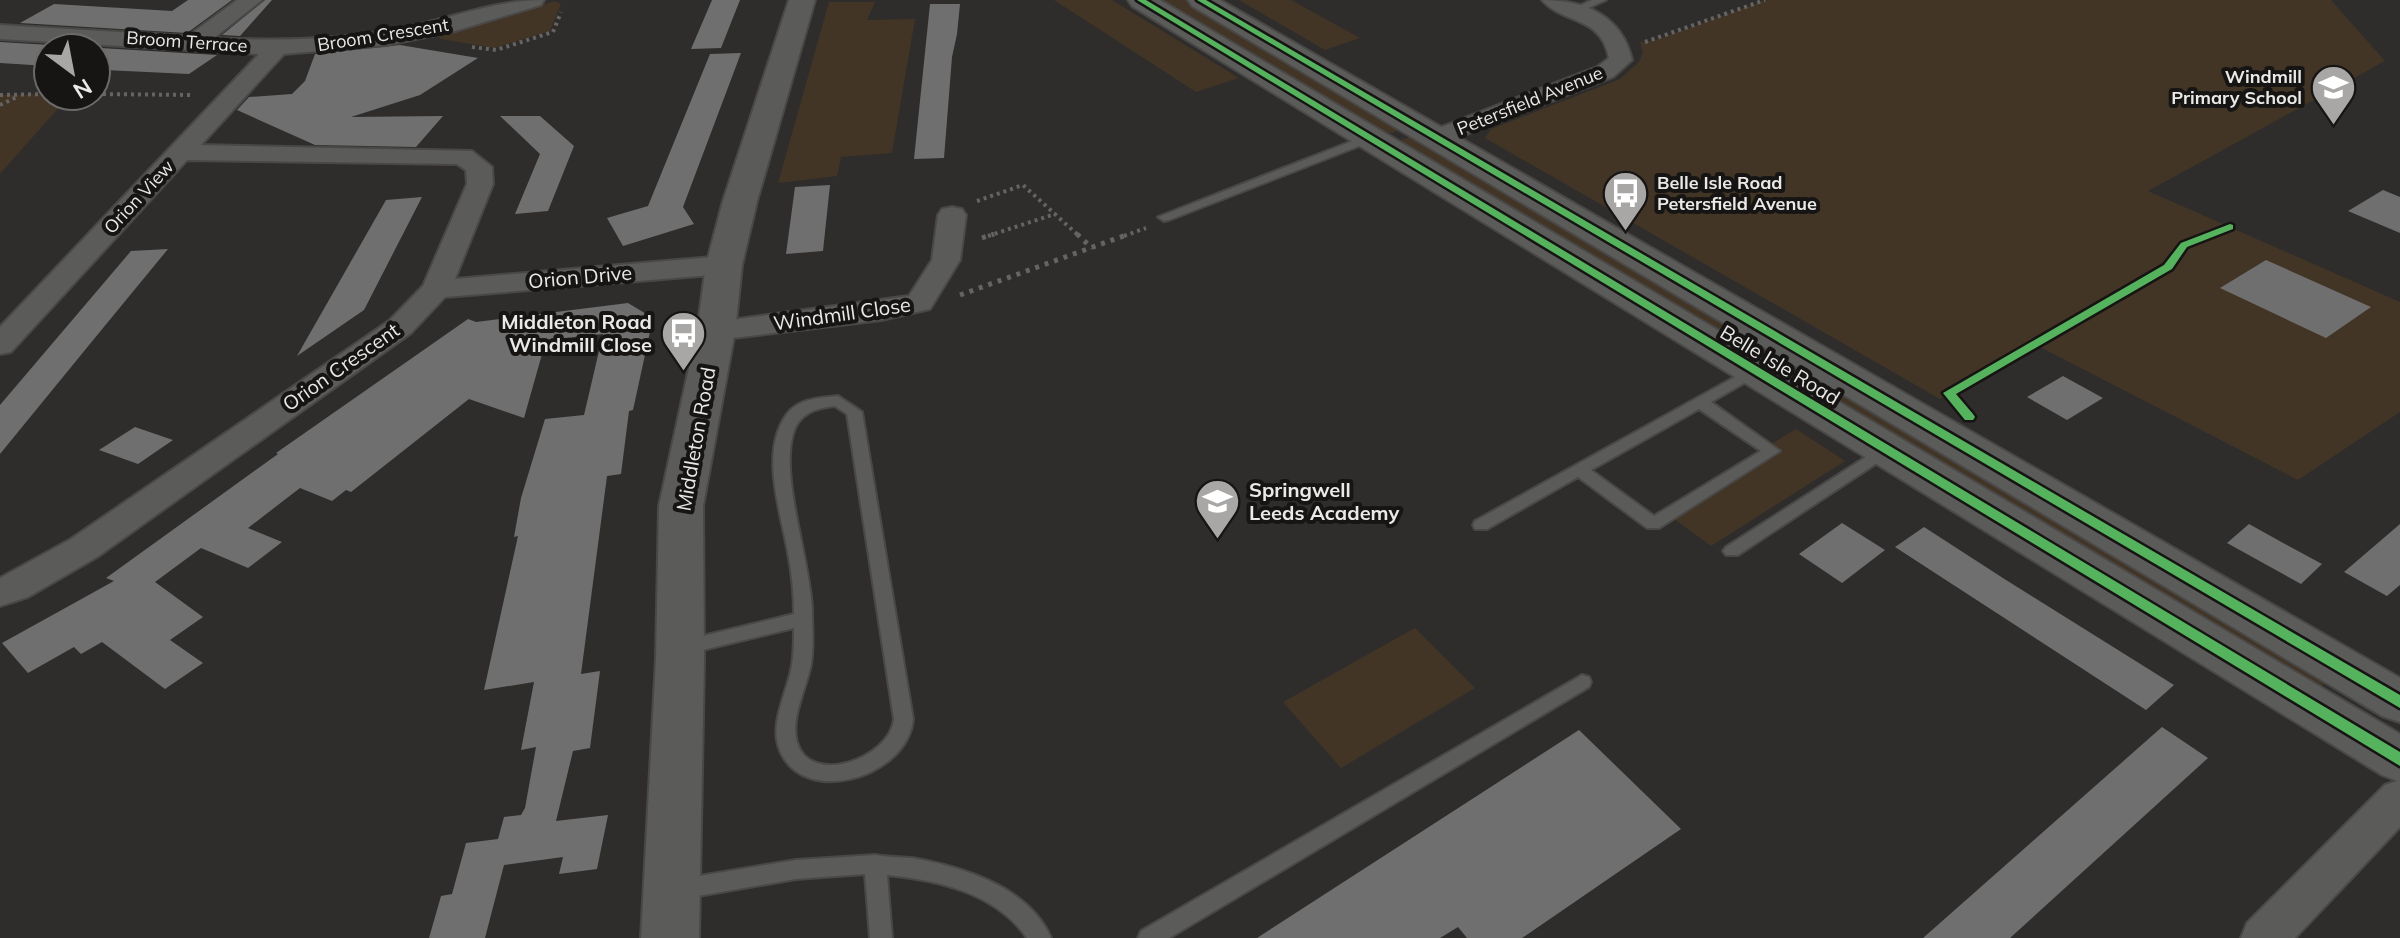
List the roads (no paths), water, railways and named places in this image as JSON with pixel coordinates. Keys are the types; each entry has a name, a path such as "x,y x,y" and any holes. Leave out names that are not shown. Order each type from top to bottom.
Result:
{"street":[{"path":"194,42 251,0"},
{"name":"Broom Crescent","path":"277,48 386,38 447,26 533,0"},
{"name":"Middleton Road","path":"670,938 680,648 681,506 716,331 724,265 740,201 802,0"},
{"name":"Belle Isle Road","path":"1141,0 1883,451 2400,760"},
{"name":"Belle Isle Road","path":"1201,0 2400,702"},
{"name":"Petersfield Avenue","path":"1435,138 1605,72 1621,60 1620,45 1613,34 1598,22 1564,5"},
{"name":"Broom Terrace","path":"0,32 277,48"},
{"name":"Orion View","path":"0,345 277,48"},
{"name":"Orion Crescent","path":"0,592 15,587 84,548 400,327 436,289 480,184 479,167 463,156 182,152"},
{"name":"Windmill Close","path":"716,331 881,311 920,303 937,279 947,250 952,215"},
{"name":"Orion Drive","path":"436,289 724,265"},
{"path":"2264,938 2400,798"}],"lane":[{"path":"1564,5 1601,0"},
{"path":"1164,217 1368,139"},
{"path":"1481,525 1753,372"},
{"path":"838,401 854,412 903,707 902,731 892,745 864,765 845,772 810,770 795,759 786,742 803,661 803,619 802,588 788,525 781,452 795,415 816,402 838,401"},
{"path":"1579,470 1653,524 1772,451 1700,402"},
{"path":"1732,551 1883,451"},
{"path":"680,648 803,619"},
{"path":"1149,938 1582,682"},
{"path":"672,891 811,865 875,864 918,869 959,878 1014,905 1040,938"},
{"path":"875,864 881,938"}],"place":[{"name":"Windmill Primary School","path":"2333,126"},
{"name":"Belle Isle Road Petersfield Avenue","path":"1626,232"},
{"name":"Middleton Road Windmill Close","path":"683,373"},
{"name":"Springwell Leeds Academy","path":"1218,541"}]}
